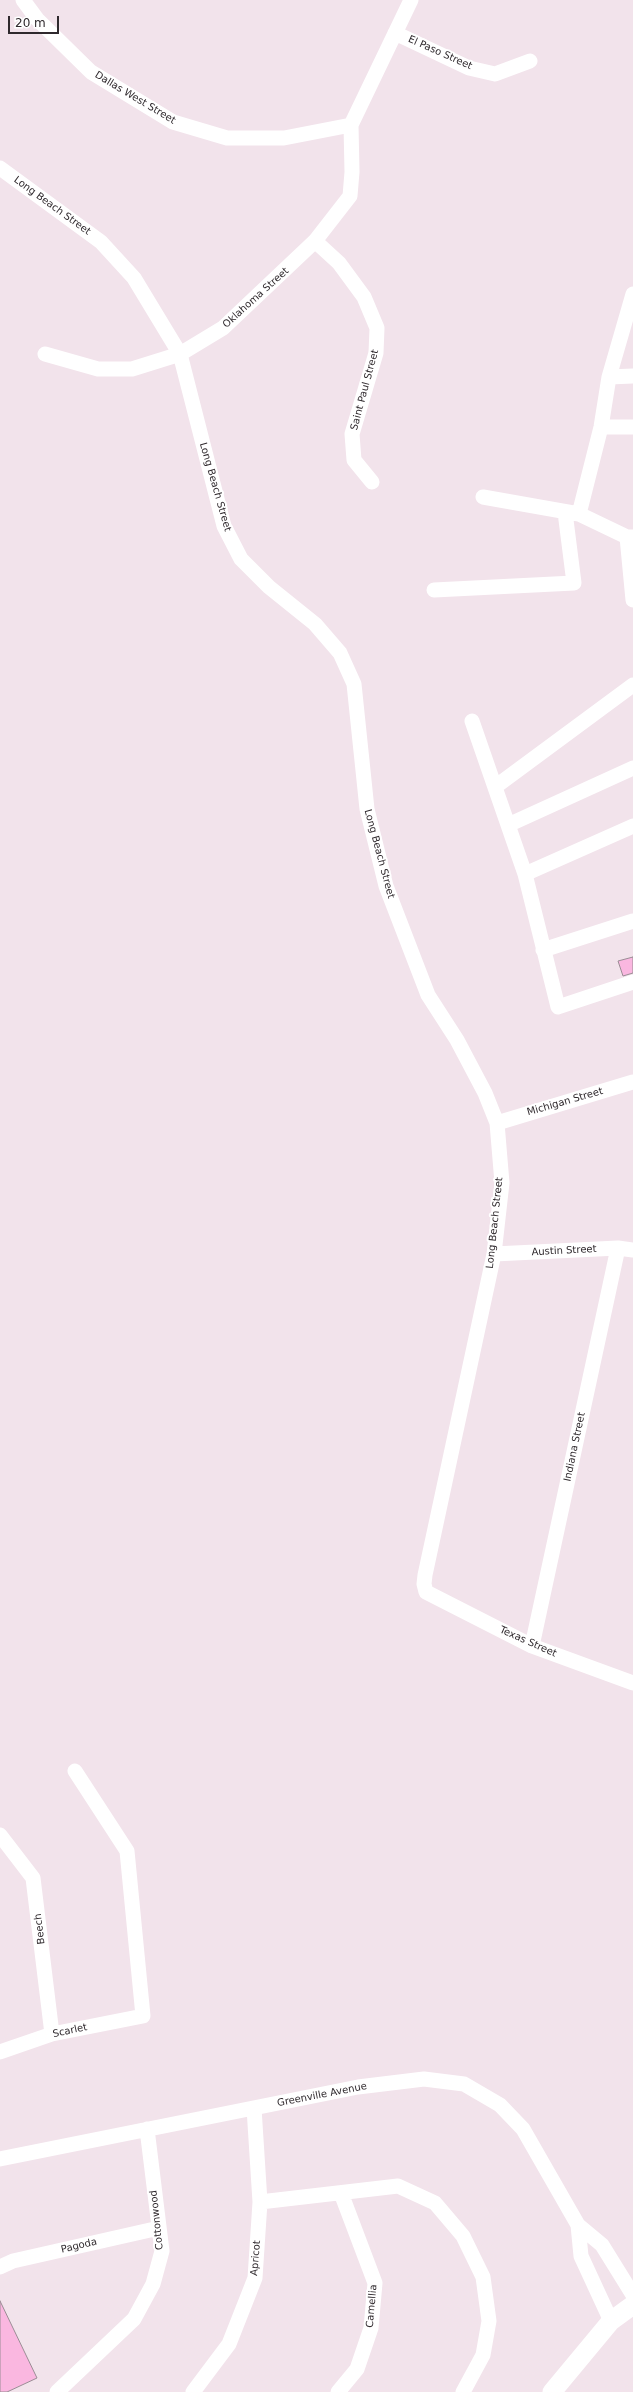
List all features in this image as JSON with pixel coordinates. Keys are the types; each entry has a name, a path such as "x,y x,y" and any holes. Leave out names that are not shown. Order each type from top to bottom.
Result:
{"street":[{"name":"Dallas West Street","path":"23,0 37,19 91,72 173,122 227,138 284,138 351,125"},
{"path":"351,125 411,0"},
{"name":"El Paso Street","path":"395,33 469,68 495,74 530,61"},
{"name":"Oklahoma Street","path":"45,354 98,369 132,369 180,354 223,328 314,242 350,196 352,172 351,125"},
{"name":"Long Beach Street","path":"0,168 101,242 134,278 180,354 224,526 241,559 269,587 315,624 340,654 354,684 367,810 386,886 428,995 457,1040 485,1094 497,1123 502,1183 494,1254 425,1575 424,1584 426,1592"},
{"name":"Saint Paul Street","path":"314,242 343,268 364,297 377,328 376,353 352,434 354,460 372,482"},
{"path":"434,590 574,583 572,513 601,427 609,377 628,323 633,294"},
{"path":"609,377 633,376"},
{"path":"601,427 633,427"},
{"path":"483,497 572,513 630,537 633,600"},
{"path":"495,787 633,685"},
{"path":"472,721 525,874 558,1007 633,982"},
{"path":"508,825 633,768"},
{"path":"525,874 633,826"},
{"path":"543,950 633,921"},
{"name":"Michigan Street","path":"497,1123 633,1082"},
{"name":"Austin Street","path":"494,1254 626,1249"},
{"name":"Indiana Street","path":"532,1646 626,1249"},
{"name":"Texas Street","path":"426,1592 532,1646 633,1683"},
{"name":"Scarlet","path":"0,2052 52,2034 143,2016 127,1851 75,1771"},
{"name":"Beech","path":"0,1835 34,1878 52,2034"},
{"name":"Greenville Avenue","path":"0,2159 358,2087 424,2079 464,2084 500,2106 523,2129 578,2225 602,2245 633,2295"},
{"name":"Apricot","path":"193,2392 229,2344 255,2278 260,2202 254,2108"},
{"name":"Cottonwood","path":"58,2392 134,2319 153,2284 162,2251 147,2129"},
{"path":"260,2202 398,2186 435,2203 463,2236 483,2277 489,2320 483,2355 463,2392"},
{"name":"Camellia","path":"338,2392 357,2369 371,2328 375,2283 341,2193"},
{"name":"Greenville Avenue","path":"578,2225 581,2256 612,2321"},
{"name":"Pagoda","path":"0,2267 13,2261 159,2228"},
{"path":"552,2392 612,2321 633,2305"}],"building":[{"path":"633,957 633,973 623,976 618,961"},
{"path":"0,2301 37,2378 7,2392 0,2392"}]}
